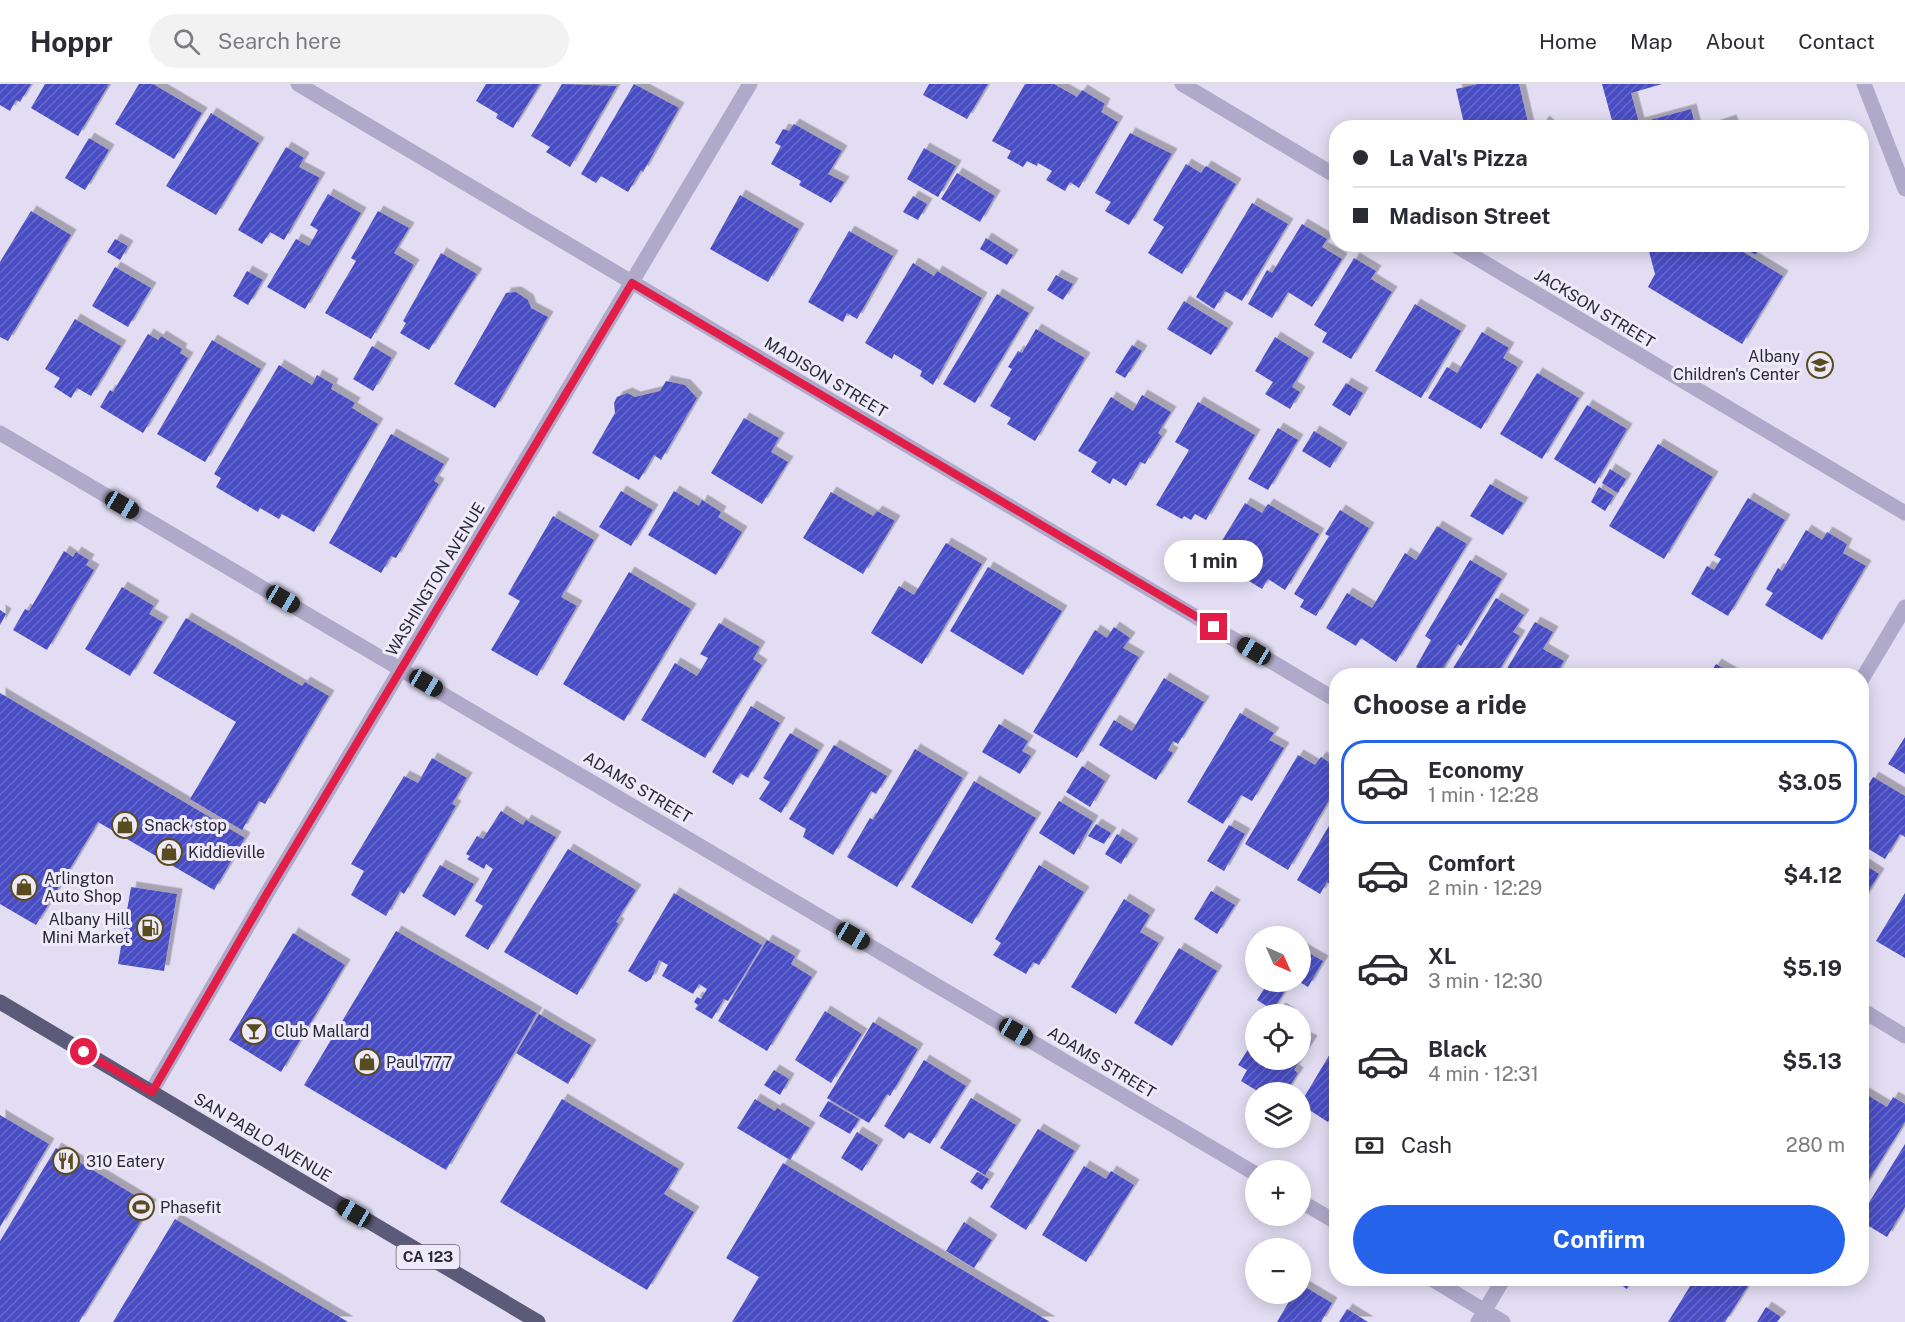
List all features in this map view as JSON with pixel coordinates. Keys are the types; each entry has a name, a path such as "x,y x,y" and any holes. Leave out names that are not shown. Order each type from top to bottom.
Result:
{"main road":[{"name":"SAN PABLO AVENUE","path":"0,1002 538,1322"}],"street":[{"name":"MADISON STREET","path":"298,84 1329,696"},
{"name":"WASHINGTON AVENUE","path":"152,1092 272,885 750,84"},
{"path":"1182,84 1329,172"},
{"path":"1864,84 1905,189"},
{"name":"JACKSON STREET","path":"1466,252 1905,513"},
{"name":"ADAMS STREET","path":"0,433 402,668 1245,1167"},
{"path":"1869,668 1905,608"},
{"path":"1869,1014 1905,1036"},
{"path":"1311,1207 1329,1218"},
{"path":"1440,1286 1481,1317 1503,1322"},
{"path":"1481,1317 1499,1286"}],"building":[{"path":"0,84 31,84 20,102 16,100 10,111 0,105"},
{"path":"45,84 109,84 78,136 31,108"},
{"path":"139,84 153,84 202,113 174,159 115,124"},
{"path":"486,84 540,84 513,128 496,118 498,114 476,101"},
{"path":"562,84 617,86 570,167 546,152 550,147 531,136"},
{"path":"634,84 679,108 643,172 641,170 628,192 601,176 596,183 581,174"},
{"path":"929,84 988,84 967,119 923,95"},
{"path":"1025,84 1054,84 1077,97 1082,90 1105,104 1101,112 1118,122 1079,188 1070,182 1065,191 1046,180 1052,171 1038,163 1037,166 1027,161 1023,167 1007,158 1011,151 992,141"},
{"path":"1478,84 1519,84 1527,120 1463,120 1456,89"},
{"path":"1602,84 1662,84 1631,93 1638,120 1612,120"},
{"path":"1691,109 1694,120 1650,120"},
{"path":"211,113 259,143 216,215 166,186"},
{"path":"794,124 842,151 828,174 844,182 831,203 799,185 801,181 771,164 781,146 775,143 783,129 789,131"},
{"path":"1130,133 1172,154 1129,225 1105,211 1111,202 1095,193"},
{"path":"89,138 109,150 85,190 65,178"},
{"path":"286,147 304,158 299,167 320,178 284,240 270,232 262,244 238,230"},
{"path":"924,148 956,166 938,197 907,179"},
{"path":"1186,164 1201,173 1206,166 1236,184 1182,274 1148,253 1164,227 1153,220"},
{"path":"957,173 995,196 980,222 941,199"},
{"path":"328,194 361,213 305,309 267,287 296,239 309,246 318,230 310,225"},
{"path":"740,195 799,229 768,282 710,249"},
{"path":"913,196 927,204 918,220 903,212"},
{"path":"1252,203 1288,224 1242,301 1225,291 1214,309 1196,297"},
{"path":"31,211 71,235 8,341 0,337 0,262"},
{"path":"378,211 409,228 394,253 414,265 371,339 325,313 356,261 351,258"},
{"path":"1302,224 1327,239 1322,247 1342,259 1312,307 1288,292 1272,318 1248,304 1267,270 1272,273"},
{"path":"849,231 893,256 857,319 847,313 843,322 808,302"},
{"path":"986,238 1013,255 1007,265 980,249"},
{"path":"115,239 128,246 120,260 107,252"},
{"path":"1649,252 1743,252 1783,276 1742,344 1648,287 1655,274"},
{"path":"441,253 477,274 429,350 400,333 406,323 403,321"},
{"path":"1354,258 1376,271 1371,279 1392,292 1351,359 1322,342 1327,333 1314,325"},
{"path":"913,263 934,276 937,271 982,298 933,385 920,376 922,371 894,354 892,359 865,343"},
{"path":"115,267 151,288 128,327 92,306"},
{"path":"247,271 263,280 248,305 233,296"},
{"path":"1056,275 1073,284 1063,300 1047,290"},
{"path":"516,292 528,300 531,308 548,317 495,408 454,384 506,293"},
{"path":"997,294 1029,313 975,403 943,384"},
{"path":"1184,301 1228,328 1211,355 1167,329"},
{"path":"1415,304 1461,331 1421,398 1375,371"},
{"path":"75,319 121,346 91,396 77,388 71,398 54,387 60,378 45,369"},
{"path":"1036,329 1085,358 1035,441 1007,424 1011,418 990,406 1012,369 1008,367 1018,351 1022,353"},
{"path":"1482,332 1509,348 1503,358 1518,367 1481,429 1428,398 1447,367 1457,373"},
{"path":"148,334 158,340 161,336 182,349 180,353 188,358 143,433 100,407 110,390 113,392"},
{"path":"1275,337 1309,358 1292,387 1300,392 1290,409 1265,394 1273,382 1255,371"},
{"path":"212,340 261,369 205,462 157,434"},
{"path":"1132,345 1142,351 1125,378 1115,372"},
{"path":"372,346 392,358 373,391 353,379"},
{"path":"279,365 312,385 317,375 333,384 331,389 355,403 352,408 378,424 314,532 282,514 279,519 260,508 258,512 216,487 221,478 214,474"},
{"path":"1537,373 1579,398 1542,459 1500,434"},
{"path":"666,381 685,385 697,398 661,460 654,455 639,480 592,453 615,413 614,403 617,397 627,393 635,397 660,391"},
{"path":"1346,383 1363,393 1350,416 1332,405"},
{"path":"1142,395 1171,412 1158,433 1162,436 1145,464 1140,462 1126,486 1113,478 1110,484 1091,472 1097,462 1078,451 1111,397 1133,411"},
{"path":"1198,402 1255,435 1206,520 1195,514 1191,520 1184,516 1182,519 1156,505 1189,450 1175,442"},
{"path":"1587,405 1627,429 1595,484 1554,459"},
{"path":"744,418 779,438 771,452 788,462 762,504 711,473"},
{"path":"1278,428 1298,440 1268,490 1248,479"},
{"path":"1314,431 1342,448 1330,468 1302,451"},
{"path":"391,434 444,464 434,481 439,484 396,558 391,556 381,573 329,543"},
{"path":"1658,444 1713,477 1664,559 1609,526"},
{"path":"1610,469 1626,479 1618,493 1602,483"},
{"path":"1490,484 1523,503 1503,535 1470,516"},
{"path":"1599,487 1614,496 1605,511 1591,502"},
{"path":"621,491 653,510 631,546 599,527"},
{"path":"674,491 699,506 702,500 721,512 718,517 742,532 716,575 648,535"},
{"path":"831,492 873,516 877,511 895,521 863,574 803,538"},
{"path":"1748,498 1785,520 1728,616 1691,594 1707,566 1714,570 1721,559 1714,555"},
{"path":"1245,503 1262,513 1268,504 1319,534 1285,590 1268,579 1262,589 1244,578 1250,569 1217,549"},
{"path":"1340,510 1369,528 1316,616 1300,607 1304,600 1294,594 1329,536 1325,534"},
{"path":"553,516 594,540 561,597 577,606 537,676 491,650 520,601 508,594"},
{"path":"1437,526 1467,544 1396,662 1361,638 1356,646 1326,628 1347,593 1372,608 1405,553 1416,560"},
{"path":"1806,530 1822,540 1827,532 1847,544 1843,553 1866,566 1822,640 1765,605 1773,593 1766,589 1778,568 1782,571"},
{"path":"946,543 982,564 922,664 871,633 899,586 914,595"},
{"path":"64,551 73,557 76,552 89,560 86,565 94,570 47,650 13,630 25,609 29,611"},
{"path":"1470,560 1502,579 1461,646 1458,644 1443,668 1416,667 1431,640 1425,636"},
{"path":"988,567 1062,611 1023,675 950,631"},
{"path":"629,572 691,609 624,721 563,684"},
{"path":"122,587 154,606 149,614 163,622 130,676 85,649"},
{"path":"1496,598 1524,615 1513,632 1520,636 1500,668 1453,668"},
{"path":"0,610 6,614 0,625"},
{"path":"186,618 302,686 305,682 329,696 265,804 259,801 242,830 190,799 236,722 153,673"},
{"path":"1535,622 1553,632 1543,649 1564,661 1560,668 1507,668"},
{"path":"719,623 760,647 753,659 762,665 705,758 641,720 675,663 697,676 708,658 700,654"},
{"path":"1114,627 1130,638 1123,648 1139,657 1077,758 1033,732 1095,630 1107,638"},
{"path":"1164,678 1204,702 1178,744 1173,741 1168,750 1173,753 1156,780 1099,745 1114,720 1132,731"},
{"path":"0,693 245,838 214,890 98,822 36,925 0,904"},
{"path":"751,706 780,723 748,778 740,773 733,785 712,772"},
{"path":"1240,713 1274,733 1269,740 1284,748 1252,801 1241,795 1223,824 1187,802"},
{"path":"999,724 1028,741 1022,751 1031,756 1020,774 982,752"},
{"path":"790,733 819,750 781,813 759,799 770,782 763,778"},
{"path":"1905,737 1905,774 1888,764"},
{"path":"834,745 887,776 876,794 871,791 833,855 803,837 806,829 789,819"},
{"path":"915,749 963,778 897,887 847,857 870,818 873,820"},
{"path":"1298,755 1315,765 1321,757 1329,762 1329,800 1288,870 1245,844"},
{"path":"432,758 467,778 452,804 456,806 404,894 400,891 386,916 351,895 364,871 351,864 404,776 418,783"},
{"path":"1082,766 1105,781 1090,807 1066,792"},
{"path":"1873,777 1905,796 1905,837 1900,834 1885,859 1869,849 1869,784"},
{"path":"974,781 1036,818 972,924 911,887"},
{"path":"1059,801 1093,821 1074,855 1039,833"},
{"path":"501,811 523,825 526,820 556,837 488,950 465,936 483,906 475,901 493,869 486,864 484,869 467,859 470,856 466,854 477,836 483,839"},
{"path":"1096,824 1111,833 1104,844 1088,836"},
{"path":"1229,825 1245,834 1224,871 1207,861"},
{"path":"1329,826 1329,883 1327,882 1320,894 1297,880"},
{"path":"1117,834 1133,844 1121,864 1105,854"},
{"path":"568,849 636,890 616,922 619,924 577,995 504,952"},
{"path":"440,865 474,884 455,916 422,896"},
{"path":"1039,865 1084,892 1039,965 1033,962 1026,974 993,955 1001,943 995,939"},
{"path":"1869,868 1879,874 1869,890"},
{"path":"131,887 177,894 164,971 118,964"},
{"path":"1211,891 1235,905 1217,934 1194,919"},
{"path":"674,893 762,945 728,1001 724,999 712,1019 695,1009 698,1005 694,1002 697,997 701,999 707,989 699,984 693,994 662,976 668,965 659,960 651,979 646,982 628,971"},
{"path":"1905,893 1905,958 1876,941"},
{"path":"1124,899 1150,915 1140,932 1159,943 1116,1014 1071,987"},
{"path":"396,931 537,1013 446,1170 304,1085"},
{"path":"293,933 345,965 281,1072 229,1040"},
{"path":"767,940 795,956 791,964 812,977 767,1051 718,1021"},
{"path":"1179,948 1217,971 1172,1046 1134,1023"},
{"path":"1311,954 1323,961 1311,982"},
{"path":"1262,992 1284,992 1277,1004 1263,1004 1257,1000"},
{"path":"825,1011 862,1034 831,1083 795,1060"},
{"path":"539,1014 591,1045 568,1084 516,1053"},
{"path":"873,1022 918,1049 890,1096 887,1094 869,1123 827,1098"},
{"path":"1245,1054 1245,1069 1238,1065"},
{"path":"1329,1056 1329,1120 1328,1122 1311,1111 1311,1086"},
{"path":"924,1060 966,1086 930,1144 909,1132 904,1139 884,1126"},
{"path":"774,1070 789,1079 780,1095 764,1085"},
{"path":"1247,1070 1294,1070 1298,1073 1292,1082 1245,1083 1241,1081"},
{"path":"1869,1096 1887,1107 1893,1097 1905,1104 1905,1122 1869,1179"},
{"path":"971,1098 1016,1125 985,1175 940,1148"},
{"path":"562,1099 679,1169 664,1194 694,1212 647,1290 500,1202"},
{"path":"755,1099 775,1111 777,1108 810,1128 790,1160 737,1128"},
{"path":"828,1101 859,1119 850,1134 819,1116"},
{"path":"0,1115 49,1144 0,1227"},
{"path":"1038,1129 1075,1151 1026,1230 990,1207"},
{"path":"857,1132 878,1145 862,1171 841,1158"},
{"path":"1905,1144 1905,1207 1887,1237 1869,1226 1869,1203"},
{"path":"56,1148 151,1205 79,1322 0,1322 0,1241"},
{"path":"783,1163 1050,1322 732,1322 759,1277 726,1258"},
{"path":"1084,1166 1106,1179 1111,1171 1134,1185 1086,1262 1042,1235"},
{"path":"977,1172 989,1179 982,1190 970,1182"},
{"path":"175,1219 348,1322 113,1322"},
{"path":"964,1222 992,1240 974,1268 946,1251"},
{"path":"1690,1286 1748,1286 1725,1322 1668,1322"},
{"path":"1311,1291 1332,1303 1321,1322 1277,1322 1288,1304 1311,1304"},
{"path":"1766,1307 1781,1317 1777,1322 1757,1322"},
{"path":"1347,1309 1368,1322 1339,1322"}],"place":[{"name":"Albany Children's Center","path":"1820,365"},
{"name":"Snack stop","path":"125,825"},
{"name":"Kiddieville","path":"169,852"},
{"name":"Arlington Auto Shop","path":"24,887"},
{"name":"Albany Hill Mini Market","path":"150,928"},
{"name":"Club Mallard","path":"254,1031"},
{"name":"Paul 777","path":"367,1062"},
{"name":"310 Eatery","path":"66,1161"},
{"name":"Phasefit","path":"141,1207"}],"route":[{"path":"84,1052 152,1092 266,895 632,283 1214,627"}]}
